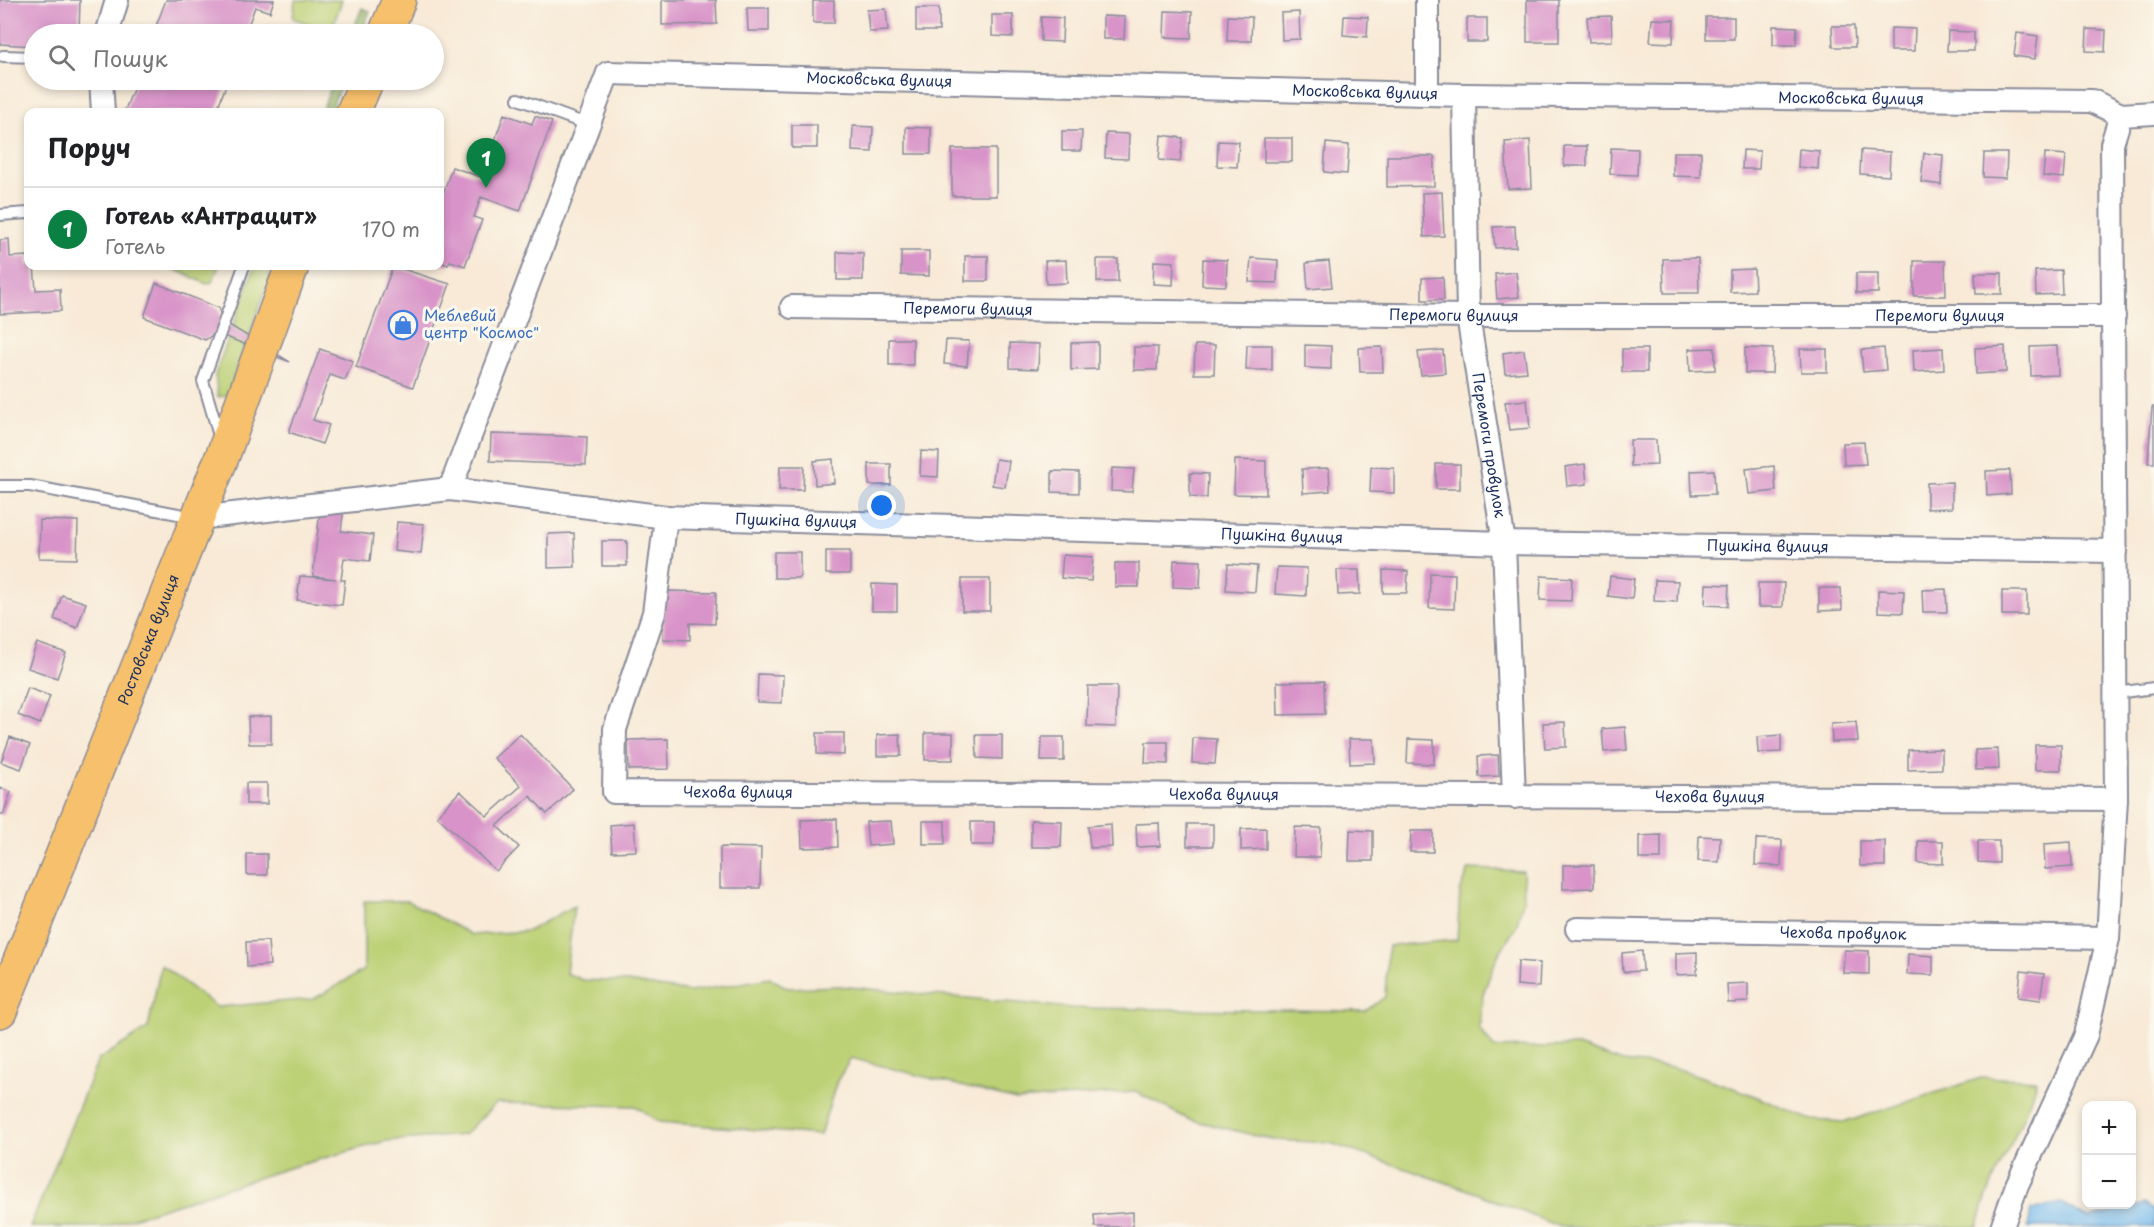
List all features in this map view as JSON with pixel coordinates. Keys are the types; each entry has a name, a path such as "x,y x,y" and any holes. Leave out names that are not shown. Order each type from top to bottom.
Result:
{"highway":[{"path":"389,24 399,0"},
{"path":"355,108 363,90"},
{"name":"Ростовська вулиця","path":"0,1011 224,452 291,270"}],"street":[{"path":"111,24 117,0"},
{"path":"1427,0 1427,94"},
{"name":"Московська вулиця","path":"589,125 608,73 1464,95 2092,101 2121,115"},
{"path":"102,90 103,108"},
{"name":"Перемоги провулок","path":"1464,95 1467,316 1504,543 1514,796"},
{"path":"2002,1227 2017,1185 2086,1035 2108,938 2116,799 2112,144 2121,115 2154,113"},
{"path":"450,489 589,125"},
{"name":"Перемоги вулиця","path":"792,307 1467,316 2114,316"},
{"name":"Пушкіна вулиця","path":"198,518 450,489 666,517 1504,543 2115,551"},
{"name":"Чехова вулиця","path":"666,517 654,613 615,729 614,792 2116,799"},
{"name":"Чехова провулок","path":"1577,928 2108,938"}],"lane":[{"path":"3,56 24,57"},
{"path":"519,99 589,125"},
{"path":"0,215 24,213"},
{"path":"224,452 203,381 243,270"},
{"path":"0,486 30,486 198,518"},
{"path":"2116,693 2154,688"}],"green space":[{"path":"295,0 342,0 334,24 309,24 293,18"},
{"path":"362,8 370,11 365,24 355,24"},
{"path":"330,90 339,90 332,108 323,108"},
{"path":"176,270 217,270 212,282 207,284"},
{"path":"268,270 270,278 227,395 218,397 215,375 253,271"},
{"path":"1469,869 1523,871 1524,897 1516,927 1497,957 1483,994 1479,1028 1494,1048 1578,1046 1623,1062 1673,1067 1745,1092 1811,1120 1846,1122 1984,1077 2036,1080 2023,1117 1990,1190 1978,1227 1560,1227 1471,1191 1330,1143 1273,1140 1188,1119 1136,1092 1016,1100 851,1058 837,1081 820,1135 659,1122 635,1106 496,1103 464,1135 386,1141 285,1169 105,1227 30,1227 98,1060 148,1028 161,965 217,1007 314,999 364,970 364,901 408,901 472,935 528,931 574,906 566,973 582,980 627,982 690,992 770,978 788,988 839,986 1072,1008 1365,1011 1385,997 1388,946 1457,940 1460,892"}],"water":[{"path":"2061,1203 2089,1218 2125,1209 2136,1209 2136,1206 2145,1204 2154,1211 2154,1227 2028,1227 2031,1210"}],"building":[{"path":"0,0 80,0 79,24 24,24 24,45 0,44"},
{"path":"166,0 274,0 270,12 255,7 249,24 157,24"},
{"path":"662,0 716,0 717,24 662,25"},
{"path":"1527,0 1559,0 1559,42 1527,42"},
{"path":"813,1 834,1 834,23 813,23"},
{"path":"747,8 769,8 769,31 748,31"},
{"path":"916,8 939,8 939,31 916,31"},
{"path":"886,9 888,31 869,32 867,10"},
{"path":"1165,11 1192,12 1191,38 1164,37"},
{"path":"1299,12 1300,39 1282,40 1281,13"},
{"path":"992,15 1013,15 1013,37 992,36"},
{"path":"1103,16 1125,17 1124,39 1103,39"},
{"path":"1228,16 1252,17 1251,41 1227,41"},
{"path":"1344,16 1368,17 1367,37 1343,35"},
{"path":"1611,16 1612,41 1589,42 1587,17"},
{"path":"1041,17 1063,18 1062,42 1041,41"},
{"path":"1706,17 1734,17 1734,39 1706,39"},
{"path":"1467,18 1487,18 1487,42 1467,42"},
{"path":"1652,19 1674,20 1673,43 1650,42"},
{"path":"1773,26 1797,27 1796,45 1773,45"},
{"path":"1832,26 1854,26 1855,47 1833,47"},
{"path":"1891,28 1915,29 1914,51 1891,51"},
{"path":"2087,29 2106,30 2105,52 2086,51"},
{"path":"1948,31 1974,32 1974,51 1947,51"},
{"path":"2017,33 2038,36 2035,59 2014,56"},
{"path":"133,90 224,90 218,108 126,108"},
{"path":"504,114 532,124 535,116 552,122 520,211 481,197 474,217 482,220 465,266 450,261 448,265 444,264 444,191 452,167 484,178 489,167 486,166"},
{"path":"792,125 817,125 817,148 792,148"},
{"path":"853,126 873,127 872,152 852,151"},
{"path":"906,127 931,128 931,154 906,154"},
{"path":"1062,131 1082,131 1081,151 1062,151"},
{"path":"1106,133 1129,134 1128,159 1105,158"},
{"path":"1161,135 1183,138 1180,162 1159,160"},
{"path":"1264,138 1292,138 1292,162 1264,162"},
{"path":"1530,140 1532,188 1508,189 1505,142"},
{"path":"1218,141 1239,142 1237,167 1217,166"},
{"path":"1326,143 1349,145 1347,174 1324,172"},
{"path":"1564,146 1587,146 1587,166 1564,166"},
{"path":"1611,148 1638,149 1637,175 1610,174"},
{"path":"952,149 996,149 996,196 952,196"},
{"path":"1799,149 1819,151 1818,169 1798,167"},
{"path":"1743,150 1760,151 1759,169 1742,169"},
{"path":"1861,150 1890,152 1889,176 1860,174"},
{"path":"1673,152 1701,152 1701,177 1673,176"},
{"path":"1924,153 1943,155 1941,185 1921,182"},
{"path":"1984,153 2007,153 2006,178 1983,177"},
{"path":"2045,153 2066,155 2064,178 2043,176"},
{"path":"1387,156 1434,156 1434,186 1387,187"},
{"path":"1442,192 1444,236 1424,237 1422,193"},
{"path":"1515,226 1516,247 1495,248 1493,227"},
{"path":"9,239 10,257 24,256 24,270 34,270 36,290 60,289 61,311 0,314 0,240"},
{"path":"901,251 929,251 929,276 901,275"},
{"path":"837,252 863,253 863,280 837,280"},
{"path":"965,256 988,256 988,281 965,281"},
{"path":"1251,258 1278,260 1277,283 1249,282"},
{"path":"1698,258 1699,293 1664,293 1663,259"},
{"path":"1097,259 1118,259 1118,282 1097,282"},
{"path":"1203,259 1227,260 1226,286 1202,285"},
{"path":"1066,260 1067,283 1046,284 1045,261"},
{"path":"1154,261 1174,262 1173,285 1153,284"},
{"path":"1329,261 1332,287 1308,289 1306,263"},
{"path":"1914,261 1945,261 1946,296 1914,296"},
{"path":"1754,269 1755,291 1730,292 1730,270"},
{"name":"Меблевий центр \"Космос\"","path":"392,270 406,270 450,284 413,387 356,367"},
{"path":"2061,270 2062,294 2036,295 2035,271"},
{"path":"1516,272 1519,297 1497,299 1495,274"},
{"path":"1856,273 1878,273 1878,293 1856,293"},
{"path":"1975,273 2002,273 2002,294 1976,294"},
{"path":"1443,277 1444,300 1422,300 1422,278"},
{"path":"156,283 219,308 221,320 290,362 216,333 205,340 144,317"},
{"path":"889,339 913,339 913,365 889,365"},
{"path":"946,340 969,341 967,366 944,364"},
{"path":"1098,342 1098,369 1071,370 1071,343"},
{"path":"1010,343 1039,344 1038,369 1010,368"},
{"path":"1195,345 1215,345 1214,374 1194,374"},
{"path":"1247,345 1272,345 1272,370 1246,370"},
{"path":"1305,345 1331,346 1331,369 1305,368"},
{"path":"2005,346 2006,372 1976,374 1975,348"},
{"path":"2057,346 2058,375 2031,376 2030,347"},
{"path":"1134,347 1158,347 1157,370 1134,370"},
{"path":"1382,347 1383,372 1360,372 1359,348"},
{"path":"1715,348 1715,370 1690,371 1689,349"},
{"path":"1745,348 1773,349 1772,373 1745,373"},
{"path":"1884,348 1886,370 1863,372 1861,350"},
{"path":"1943,348 1944,370 1914,372 1913,350"},
{"path":"320,349 353,361 345,380 330,375 313,420 329,425 322,444 289,432"},
{"path":"1622,349 1647,349 1647,372 1622,372"},
{"path":"1800,349 1827,349 1827,372 1801,372"},
{"path":"1443,350 1445,373 1421,375 1418,352"},
{"path":"1524,350 1527,372 1505,374 1503,353"},
{"path":"1527,400 1530,428 1509,430 1505,402"},
{"path":"2152,407 2154,407 2154,463 2148,463"},
{"path":"491,434 587,437 586,465 490,461"},
{"path":"1630,440 1656,440 1657,465 1631,466"},
{"path":"1864,442 1866,464 1844,465 1843,443"},
{"path":"921,451 939,452 938,477 920,476"},
{"path":"833,459 834,483 815,485 814,461"},
{"path":"996,459 1009,461 1005,487 992,485"},
{"path":"1235,460 1266,461 1266,495 1234,494"},
{"path":"869,464 891,464 891,485 869,485"},
{"path":"1436,464 1460,464 1460,489 1436,489"},
{"path":"1585,464 1587,484 1567,486 1565,467"},
{"path":"780,466 804,466 803,490 779,490"},
{"path":"1774,466 1776,491 1749,494 1746,469"},
{"path":"1371,467 1394,468 1394,493 1370,492"},
{"path":"1112,468 1134,469 1132,492 1111,491"},
{"path":"1329,468 1330,491 1303,493 1302,469"},
{"path":"1714,470 1715,494 1692,495 1691,471"},
{"path":"2010,470 2011,494 1987,496 1986,471"},
{"path":"1052,471 1079,472 1079,493 1052,492"},
{"path":"1190,473 1208,474 1207,498 1190,497"},
{"path":"1952,482 1952,508 1927,509 1927,483"},
{"path":"320,509 340,511 343,515 341,531 373,535 370,561 344,558 341,580 345,580 342,605 297,600 300,576 336,579 313,576"},
{"path":"40,520 78,521 77,559 39,558"},
{"path":"397,522 424,524 421,554 394,551"},
{"path":"574,533 575,567 548,568 548,534"},
{"path":"602,541 627,541 627,566 602,566"},
{"path":"826,551 850,551 850,574 826,574"},
{"path":"774,552 800,552 800,578 774,578"},
{"path":"1063,555 1093,557 1091,581 1061,578"},
{"path":"1174,560 1201,561 1200,588 1173,587"},
{"path":"1115,563 1139,563 1139,587 1115,587"},
{"path":"1228,564 1257,566 1255,592 1226,590"},
{"path":"1277,567 1307,568 1306,596 1275,594"},
{"path":"1337,570 1359,570 1360,594 1338,595"},
{"path":"1383,570 1408,571 1407,593 1383,593"},
{"path":"1430,573 1455,574 1454,609 1429,608"},
{"path":"1541,576 1572,578 1571,601 1540,600"},
{"path":"1610,576 1634,579 1632,599 1608,596"},
{"path":"962,579 990,579 990,611 962,611"},
{"path":"1655,580 1678,581 1677,602 1654,601"},
{"path":"1758,583 1784,583 1783,607 1758,607"},
{"path":"872,584 897,585 897,611 872,611"},
{"path":"1706,584 1729,585 1728,606 1705,605"},
{"path":"1819,588 1841,588 1842,610 1819,611"},
{"path":"1946,589 1947,612 1923,612 1922,590"},
{"path":"1878,590 1904,591 1903,613 1878,612"},
{"path":"664,591 716,592 715,624 690,623 690,640 663,639"},
{"path":"2002,591 2027,591 2027,615 2002,615"},
{"path":"62,595 86,603 77,628 54,619"},
{"path":"37,643 66,653 57,678 28,668"},
{"path":"758,674 783,675 782,703 757,702"},
{"path":"1324,681 1325,714 1278,715 1277,682"},
{"path":"1088,686 1117,686 1116,727 1087,726"},
{"path":"28,688 50,696 40,724 18,715"},
{"path":"271,716 271,744 249,744 248,717"},
{"path":"1565,722 1566,747 1545,748 1543,723"},
{"path":"1856,722 1858,741 1832,742 1831,724"},
{"path":"1625,727 1627,750 1604,752 1602,729"},
{"path":"817,733 844,733 844,755 817,754"},
{"path":"925,733 953,733 953,760 925,760"},
{"path":"520,734 573,789 547,814 530,796 497,826 519,847 496,871 437,816 460,791 487,816 521,786 494,758"},
{"path":"900,734 901,756 877,756 877,735"},
{"path":"976,735 1002,735 1002,759 977,758"},
{"path":"1781,735 1781,752 1758,753 1757,737"},
{"path":"10,737 30,745 21,769 1,762"},
{"path":"1042,737 1064,737 1064,761 1041,761"},
{"path":"1193,738 1217,739 1215,764 1192,763"},
{"path":"668,739 669,769 629,770 628,740"},
{"path":"1349,739 1374,739 1375,763 1350,764"},
{"path":"1408,739 1434,740 1434,764 1407,763"},
{"path":"1146,742 1168,742 1168,764 1145,763"},
{"path":"2035,745 2061,745 2061,770 2035,770"},
{"path":"1942,749 1942,769 1908,770 1908,750"},
{"path":"1998,749 1999,769 1976,770 1975,750"},
{"path":"1498,755 1499,776 1479,777 1478,756"},
{"path":"246,783 267,783 267,804 246,804"},
{"path":"0,788 11,792 3,815 0,814"},
{"path":"837,819 838,847 802,848 801,820"},
{"path":"1031,820 1062,821 1061,847 1031,847"},
{"path":"891,821 893,844 868,846 866,822"},
{"path":"923,821 945,821 945,844 923,844"},
{"path":"971,822 994,822 994,845 971,845"},
{"path":"634,823 636,851 612,852 610,825"},
{"path":"1159,823 1160,846 1137,847 1136,824"},
{"path":"1111,824 1112,847 1090,848 1088,826"},
{"path":"1187,824 1213,824 1213,846 1187,846"},
{"path":"1295,827 1321,828 1320,857 1294,857"},
{"path":"1266,828 1266,849 1241,850 1241,829"},
{"path":"1350,830 1373,831 1373,861 1349,861"},
{"path":"1411,831 1433,831 1433,852 1410,852"},
{"path":"1661,835 1661,859 1639,859 1639,836"},
{"path":"1699,836 1720,837 1719,862 1698,861"},
{"path":"1756,839 1782,840 1781,866 1755,865"},
{"path":"1860,841 1885,841 1885,866 1860,866"},
{"path":"1918,841 1943,841 1943,864 1918,863"},
{"path":"1978,841 1999,841 1999,863 1978,862"},
{"path":"2071,842 2072,867 2045,869 2044,844"},
{"path":"720,847 761,848 760,888 720,888"},
{"path":"247,854 267,854 267,875 247,875"},
{"path":"1563,865 1594,865 1594,888 1563,889"},
{"path":"268,941 270,965 247,967 246,942"},
{"path":"1844,950 1869,951 1869,974 1843,973"},
{"path":"1642,951 1643,971 1623,972 1622,953"},
{"path":"1697,952 1697,974 1676,975 1676,953"},
{"path":"1908,954 1933,956 1933,975 1907,974"},
{"path":"1518,961 1540,963 1539,987 1517,985"},
{"path":"2021,971 2044,974 2040,1000 2018,997"},
{"path":"1748,983 1748,1002 1728,1003 1727,984"},
{"path":"1133,1212 1133,1227 1095,1227 1094,1215"}],"place":[{"name":"Готель «Антрацит»","path":"486,188"},
{"name":"Меблевий центр \"Космос\"","path":"403,325"}]}
